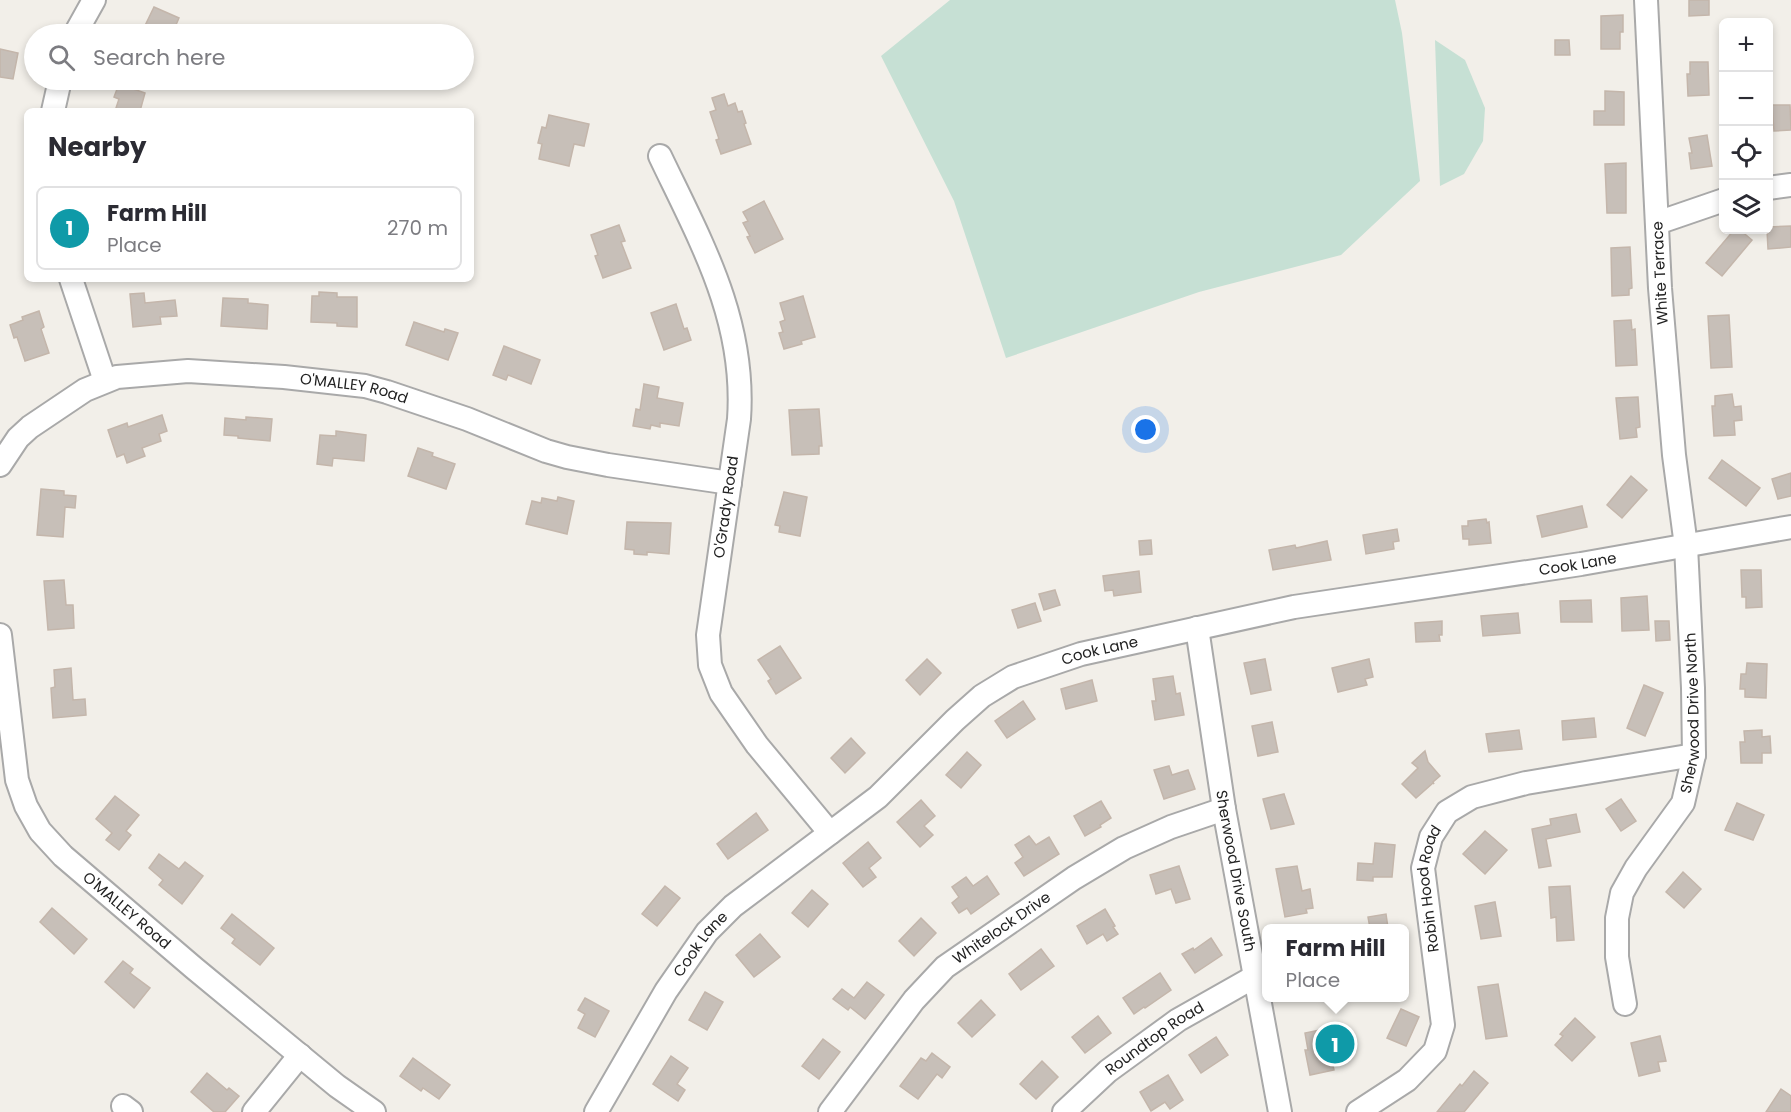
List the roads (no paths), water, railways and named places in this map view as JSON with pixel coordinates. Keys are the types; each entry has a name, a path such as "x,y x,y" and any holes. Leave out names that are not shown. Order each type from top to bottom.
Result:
{"street":[{"path":"81,24 94,0"},
{"name":"White Terrace","path":"1646,0 1657,223 1674,455 1686,546"},
{"path":"54,108 58,90"},
{"name":"O'Grady Road","path":"660,156 714,271 734,333 739,362 740,399 708,635 708,656 712,675 721,693 757,745 830,833"},
{"path":"1773,187 1791,185"},
{"path":"1657,223 1719,202"},
{"path":"72,282 105,381"},
{"name":"O'MALLEY Road","path":"0,465 18,438 76,395 105,381 139,374 188,371 248,374 357,385 387,392 467,419 546,451 567,457 730,483"},
{"name":"Cook Lane","path":"596,1112 666,992 707,932 733,906 878,797 954,720 982,696 1013,677 1081,654 1329,601 1686,546 1791,527"},
{"name":"Sherwood Drive North","path":"1625,1004 1617,957 1617,918 1622,893 1636,867 1683,803 1694,755 1686,546"},
{"name":"Sherwood Drive South","path":"1197,628 1224,809 1280,1112"},
{"name":"O'MALLEY Road","path":"0,635 17,780 26,806 40,831 63,856 194,968 338,1086 374,1112"},
{"name":"Robin Hood Road","path":"1358,1112 1407,1080 1435,1051 1443,1024 1423,868 1431,837 1447,812 1472,797 1526,783 1694,755"},
{"name":"Whitelock Drive","path":"830,1112 915,1000 945,967 1074,878 1124,848 1171,827 1224,809"},
{"name":"Roundtop Road","path":"1064,1112 1108,1071 1178,1020 1254,977"},
{"path":"254,1112 300,1055"}],"place":[{"name":"Farm Hill","path":"1335,1044"}]}
